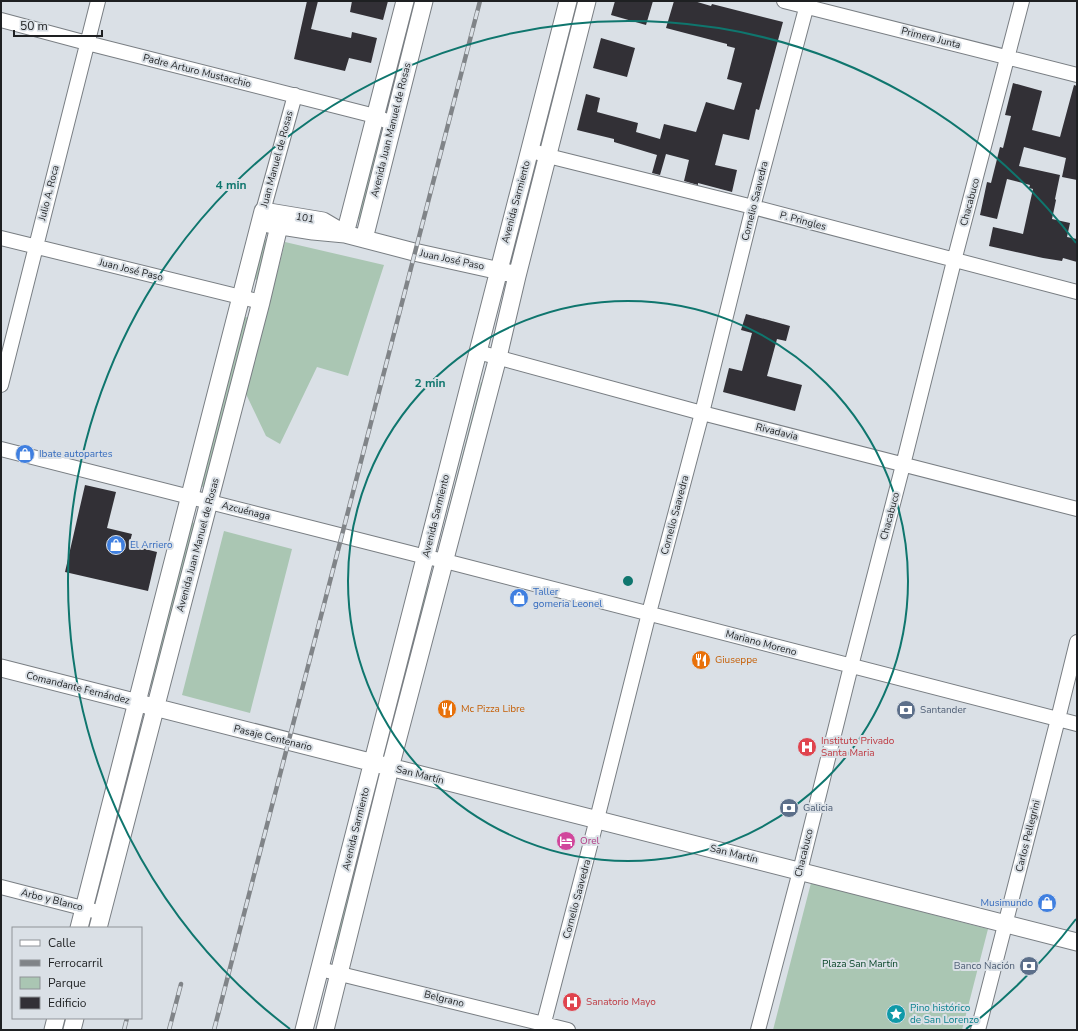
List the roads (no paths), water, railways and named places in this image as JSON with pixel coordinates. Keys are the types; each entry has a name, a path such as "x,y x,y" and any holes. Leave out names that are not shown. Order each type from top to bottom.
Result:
{"main road":[{"name":"Avenida Juan Manuel de Rosas","path":"345,234 405,1"},
{"name":"Avenida Juan Manuel de Rosas","path":"364,239 424,1"},
{"name":"Avenida Sarmiento","path":"304,1030 568,1"},
{"name":"Avenida Sarmiento","path":"325,1030 390,768 498,357 517,276 587,1"},
{"name":"Avenida Juan Manuel de Rosas","path":"79,927 261,216"},
{"path":"261,216 279,226 345,234 364,239"},
{"name":"101","path":"261,216 323,221 345,234"},
{"name":"Avenida Juan Manuel de Rosas","path":"100,920 261,302 279,226"},
{"name":"Juan José Paso","path":"364,239 414,252 498,270 517,276"},
{"name":"Comandante Fernández","path":"1,668 156,708"},
{"name":"Pasaje Centenario","path":"156,708 390,768"},
{"name":"San Martín","path":"390,768 597,819 1077,942"},
{"path":"53,1030 56,1019"},
{"path":"72,1030 75,1019"}],"street":[{"name":"Julio A. Roca","path":"1,385 98,1"},
{"name":"Primera Junta","path":"784,1 807,4 1077,75"},
{"name":"Chacabuco","path":"758,1030 800,871 954,261 1022,1"},
{"name":"Cornelio Saavedra","path":"543,1027 702,413 753,208 807,4"},
{"name":"Padre Arturo Mustacchio","path":"1,20 375,116 393,124"},
{"name":"Juan Manuel de Rosas","path":"261,216 295,95"},
{"name":"P. Pringles","path":"530,150 548,156 1077,292"},
{"name":"Juan José Paso","path":"1,238 261,302"},
{"name":"Rivadavia","path":"478,352 702,413 1077,508"},
{"name":"Azcuénaga","path":"1,449 445,561"},
{"name":"Mariano Moreno","path":"445,561 1077,724"},
{"name":"Carlos Pellegrini","path":"978,1030 1077,642"},
{"name":"Arbo y Blanco","path":"1,887 84,908 100,920"},
{"name":"Belgrano","path":"320,969 543,1027 568,1030"}],"railway":[{"path":"214,1030 480,1"},
{"path":"169,1030 181,984"},
{"path":"124,1030 127,1019"}],"place":[{"name":"Ibate autopartes","path":"25,454"},
{"name":"El Arriero","path":"116,545"},
{"name":"Taller gomeria Leonel","path":"519,598"},
{"name":"Giuseppe","path":"701,660"},
{"name":"Mc Pizza Libre","path":"447,709"},
{"name":"Santander","path":"906,710"},
{"name":"Instituto Privado Santa Maria","path":"807,747"},
{"name":"Galicia","path":"789,808"},
{"name":"Orel","path":"566,841"},
{"name":"Musimundo","path":"1047,903"},
{"name":"Banco Nación","path":"1029,966"},
{"name":"Sanatorio Mayo","path":"572,1002"},
{"name":"Pino histórico de San Lorenzo","path":"896,1014"}],"park label":[{"name":"Plaza San Martín","path":"860,964"}]}
